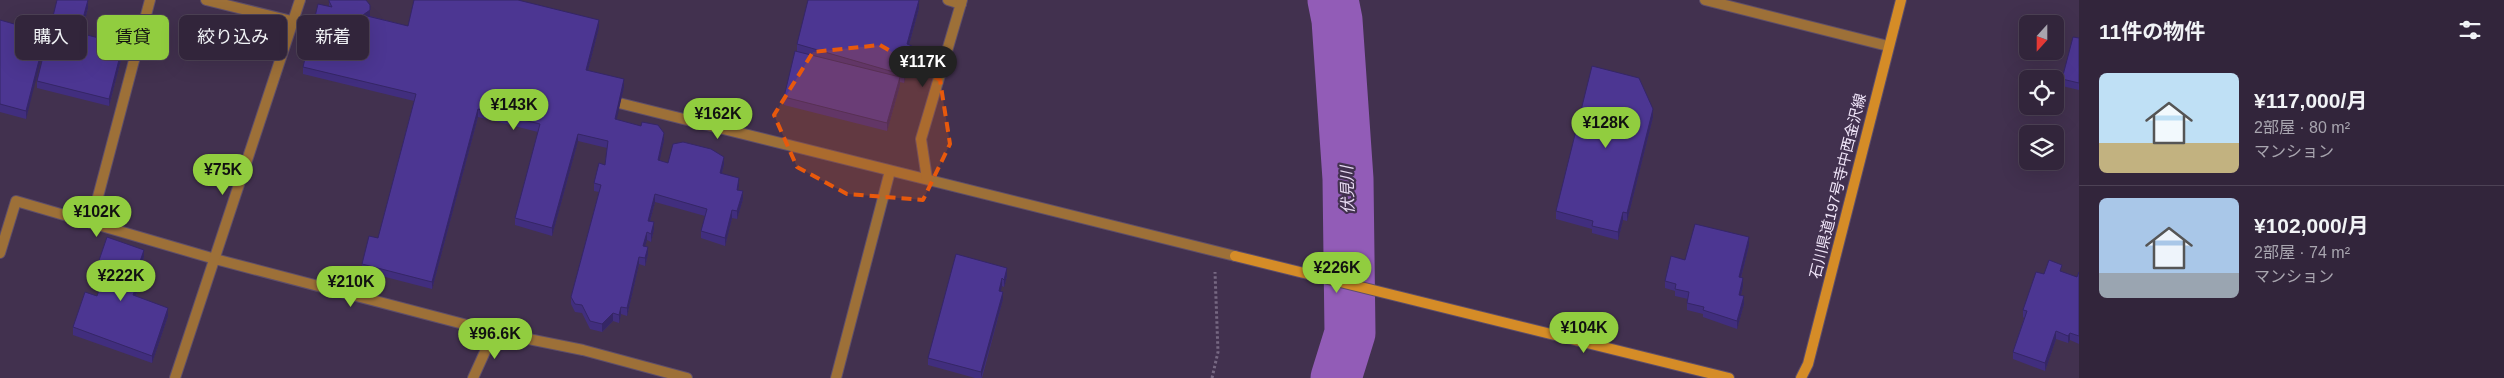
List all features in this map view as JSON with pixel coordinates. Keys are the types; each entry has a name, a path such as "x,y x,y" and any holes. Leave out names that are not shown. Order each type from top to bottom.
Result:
{"street":[{"path":"92,223 150,0"},
{"path":"206,0 297,23"},
{"path":"175,378 300,0"},
{"path":"927,180 921,139 962,2 948,0"},
{"path":"1705,0 1888,46"},
{"name":"石川県道197号寺中西金沢線","path":"1801,378 1808,364 1901,0"},
{"path":"592,96 1729,378"},
{"path":"836,378 890,171"},
{"path":"0,253 16,200 215,259 494,332 583,350 687,378"},
{"path":"474,378 494,332"}],"path":[{"path":"1212,378 1218,352 1214,251"}],"highlighted area":[{"path":"880,45 940,80 950,144 923,200 847,194 797,167 774,115 813,52"}],"building":[{"path":"57,0 88,0 84,15 53,15"},
{"path":"366,0 370,5 370,10 363,15 315,15 318,4 332,7 329,1"},
{"path":"414,0 518,0 599,20 586,70 624,79 615,119 641,126 642,122 658,125 664,133 658,160 668,163 673,144 683,142 711,149 724,157 720,173 739,178 737,190 743,191 737,211 732,210 725,238 701,231 707,209 655,194 648,221 654,222 651,234 647,232 643,246 648,247 645,258 639,257 627,308 621,307 619,315 613,313 602,324 590,321 582,305 575,304 571,297 601,185 594,183 599,163 605,165 608,141 578,134 552,228 515,218 540,124 478,109 432,282 362,264 369,236 378,238 416,94 303,67 305,60 369,60 369,16 408,26"},
{"path":"808,0 919,0 907,44 912,46 904,75 797,44"},
{"path":"0,20 15,24 15,60 39,60 26,111 0,104"},
{"path":"87,35 97,38 97,60 119,60 109,99 37,81 42,60 87,60"},
{"path":"2073,37 2079,38 2079,83 2064,79 2064,71"},
{"path":"795,51 900,77 887,123 784,97"},
{"path":"1592,66 1639,78 1653,109 1627,213 1623,212 1618,232 1592,226 1593,221 1556,211"},
{"path":"1695,224 1749,237 1739,277 1743,278 1739,295 1744,296 1737,321 1703,310 1704,307 1687,303 1689,292 1675,289 1676,284 1665,281 1671,256 1685,260"},
{"path":"107,237 144,250 136,273 141,275 133,295 168,308 152,356 73,327 85,292 97,296 103,279 94,275"},
{"path":"956,254 1007,268 1004,280 1002,278 999,291 1003,292 981,372 928,358"},
{"path":"2049,260 2062,265 2060,271 2077,277 2079,272 2079,336 2070,333 2068,336 2056,331 2045,363 2013,352 2027,311 2023,310 2036,272 2044,274"}],"waterway":[{"name":"伏見川","path":"1333,0 1337,20 1348,179 1350,333 1336,378"}]}
